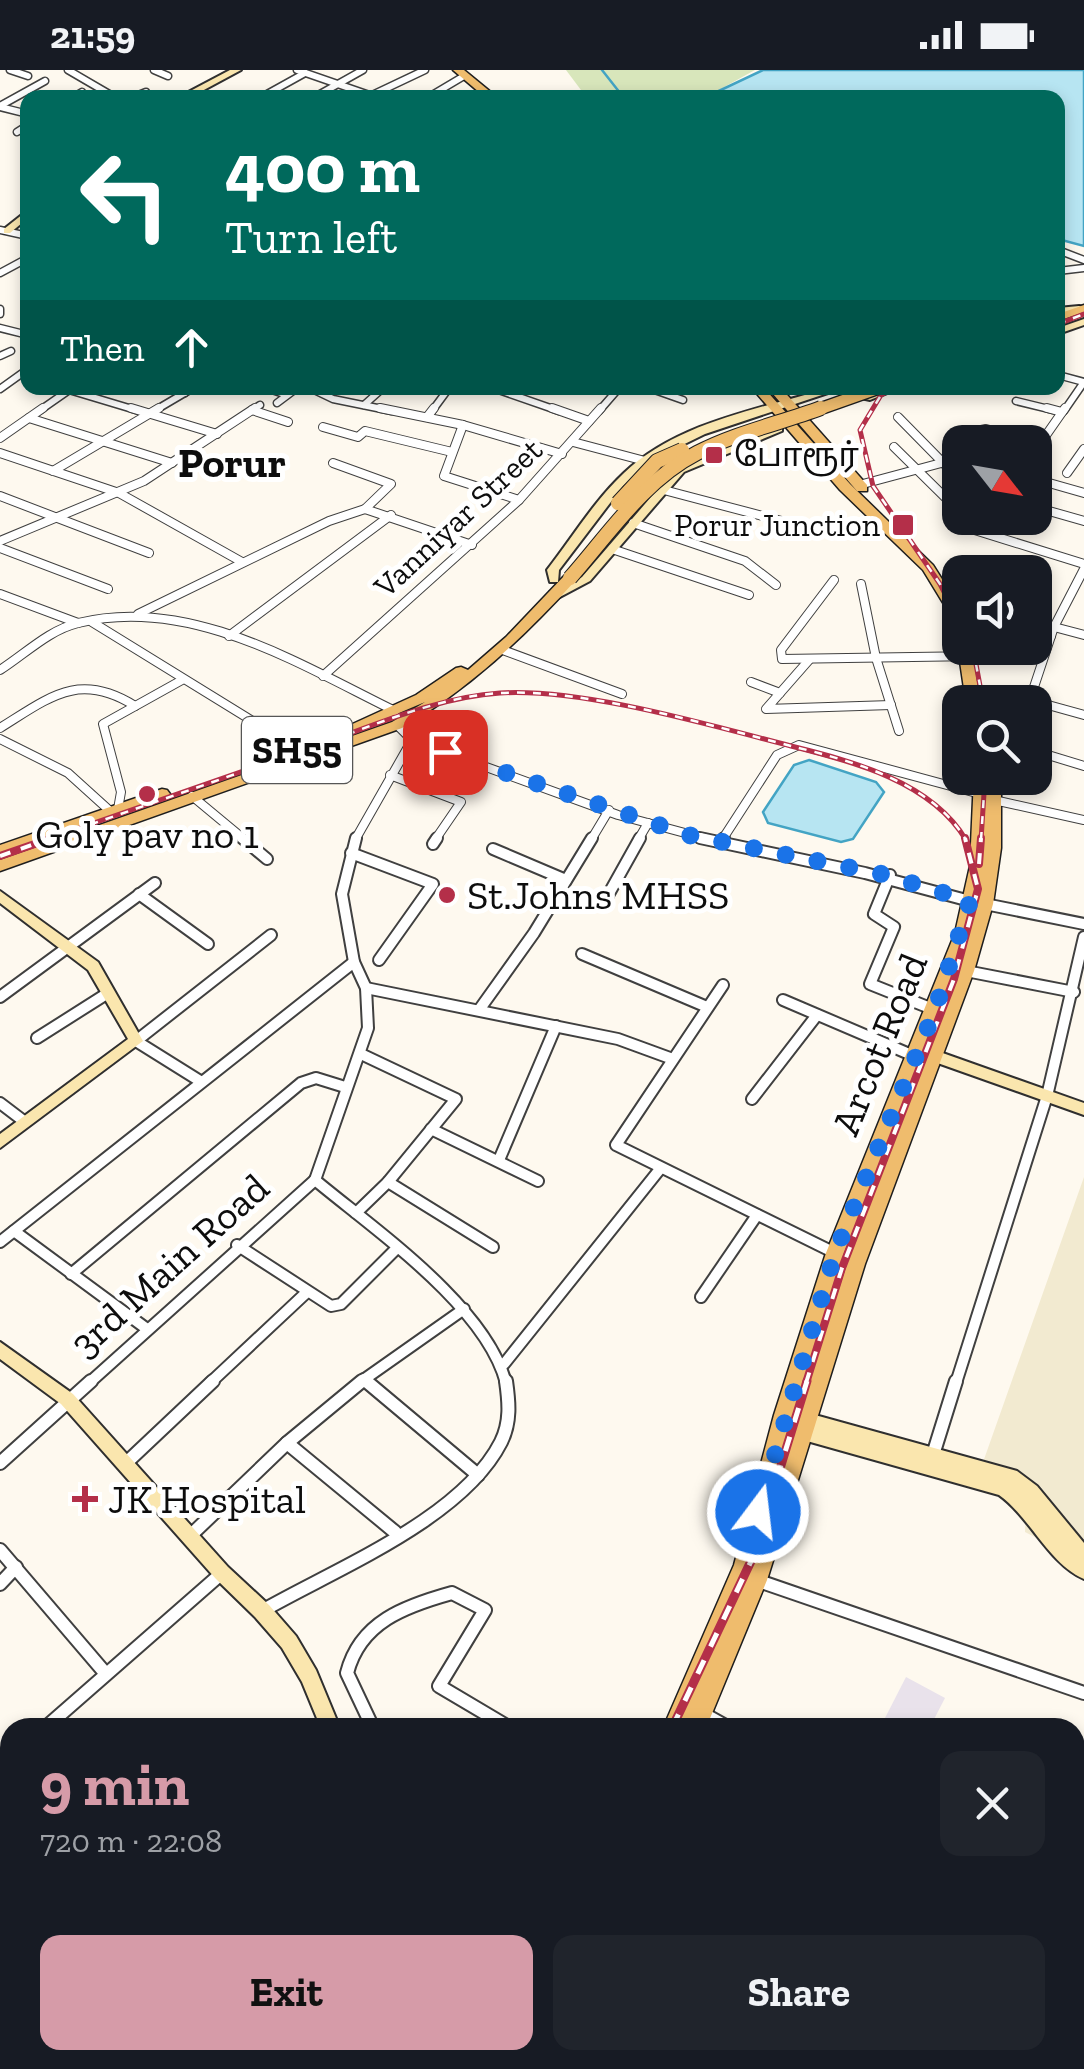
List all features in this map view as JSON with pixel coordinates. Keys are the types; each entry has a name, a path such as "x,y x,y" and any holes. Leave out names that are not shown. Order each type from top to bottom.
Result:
{"main road":[{"path":"462,72 486,90"},
{"path":"768,395 783,406"},
{"path":"777,395 797,422 927,551 942,571"},
{"name":"SH55","path":"0,851 114,810 233,776 396,718 457,674 561,580 636,479 658,461 740,426 843,395"},
{"name":"SH55","path":"0,866 192,796 298,749 434,706 500,648 638,496 677,464 698,452 859,395"},
{"path":"797,422 850,492 942,582"},
{"name":"Arcot Road","path":"678,1718 745,1565 792,1423 910,1113 937,1058 966,971 978,903 988,795"},
{"name":"Arcot Road","path":"699,1718 756,1580 835,1253 978,903"}],"street":[{"path":"10,70 28,76"},
{"path":"71,70 103,90"},
{"path":"154,70 168,76"},
{"path":"198,90 237,70"},
{"path":"327,90 363,70"},
{"path":"385,90 424,70"},
{"path":"273,90 304,71 353,90"},
{"path":"438,90 462,72"},
{"path":"29,90 45,81"},
{"path":"0,356 11,351"},
{"path":"1069,378 1084,372"},
{"path":"1052,425 1084,382 1065,377"},
{"path":"0,438 62,395"},
{"path":"90,395 217,434"},
{"path":"53,471 110,441 182,395"},
{"path":"277,403 287,395"},
{"path":"324,395 463,424 562,454"},
{"path":"330,398 334,395"},
{"path":"364,405 375,395"},
{"path":"427,418 444,395"},
{"path":"514,395 589,421"},
{"name":"Vanniyar Street","path":"323,676 518,500 613,395"},
{"path":"669,395 683,400"},
{"path":"817,395 723,426 645,461 616,489 553,570 561,580 579,585 660,488 680,470 797,422 848,395"},
{"path":"1016,401 1062,412"},
{"path":"0,545 119,493 256,408 288,422"},
{"path":"29,418 172,462"},
{"path":"898,418 942,464"},
{"path":"463,424 443,474 518,500"},
{"path":"723,426 742,442"},
{"path":"322,427 358,437 365,431 452,452"},
{"path":"573,442 645,461"},
{"path":"894,447 942,495"},
{"path":"1067,473 1084,450"},
{"path":"0,452 119,493 242,562"},
{"path":"134,616 242,562 365,508 390,490 391,484 333,464"},
{"path":"859,485 942,464"},
{"path":"1052,484 1084,493"},
{"path":"660,488 797,525"},
{"path":"0,496 149,553"},
{"path":"365,508 472,544"},
{"path":"1052,512 1084,521"},
{"path":"228,636 391,516"},
{"path":"633,524 744,561 776,585"},
{"path":"989,535 1084,567 1053,631 1035,685"},
{"path":"0,545 108,590"},
{"path":"612,550 749,595"},
{"path":"834,580 780,654 785,660 942,654"},
{"path":"861,584 876,658 899,731"},
{"path":"0,594 78,622 134,616 175,620 228,636 323,676 396,718 412,740 648,823 890,876 978,903 1084,924"},
{"path":"0,670 78,622"},
{"path":"92,622 298,749"},
{"path":"1053,631 1084,635"},
{"path":"500,648 622,694"},
{"path":"809,660 762,712 891,705"},
{"path":"0,739 68,773 114,810 120,792 103,724 182,680"},
{"path":"751,682 780,693"},
{"path":"0,728 68,687 97,686 135,706"},
{"path":"1052,707 1084,715"},
{"path":"262,1610 448,1502 478,1475 500,1447 511,1418 512,1390 504,1364 464,1309 315,1180 344,1086 368,1028 366,988 354,962 342,894 351,853 360,825 412,740"},
{"path":"722,841 777,755 799,745 942,778"},
{"path":"1052,756 1084,766"},
{"path":"390,776 461,802 432,844"},
{"path":"1007,795 1084,820"},
{"path":"192,796 267,859"},
{"path":"479,1010 609,810"},
{"path":"607,897 648,823"},
{"path":"493,849 566,880"},
{"path":"351,853 434,884 379,960"},
{"path":"890,876 874,914 894,927 870,984 935,1010"},
{"path":"0,997 154,883"},
{"path":"139,894 208,944"},
{"path":"3,904 93,966 136,1041 200,1080"},
{"path":"0,1142 270,934"},
{"path":"931,1460 1047,1096 1080,975 1084,937"},
{"path":"582,954 707,1007"},
{"path":"0,1242 354,962"},
{"path":"966,971 1074,992"},
{"path":"723,985 670,1058 616,1144 835,1253"},
{"path":"366,988 618,1039 670,1058"},
{"path":"37,1038 108,993"},
{"path":"783,1000 914,1056"},
{"path":"752,1099 817,1015"},
{"path":"499,1160 556,1026"},
{"path":"356,1212 388,1182 456,1099 360,1054"},
{"path":"937,1058 1084,1110"},
{"path":"71,1274 301,1083 316,1078 344,1086"},
{"path":"0,1103 26,1122"},
{"path":"431,1129 538,1181"},
{"path":"504,1364 660,1169"},
{"name":"3rd Main Road","path":"0,1463 238,1245 315,1180"},
{"path":"388,1182 493,1247"},
{"path":"701,1297 756,1215"},
{"path":"14,1231 147,1329"},
{"path":"238,1245 326,1305 341,1304 396,1249"},
{"path":"125,1464 306,1293"},
{"path":"190,1536 287,1444 364,1379 464,1309"},
{"path":"0,1350 67,1399 222,1573 262,1610 299,1659 326,1718"},
{"path":"364,1379 478,1475"},
{"path":"792,1423 1018,1481 1084,1558"},
{"path":"287,1444 395,1532"},
{"path":"931,1460 1014,1494 1060,1552 1084,1571"},
{"path":"0,1550 106,1674"},
{"path":"0,1584 16,1567"},
{"path":"61,1718 222,1573"},
{"path":"756,1580 1084,1693"},
{"path":"367,1718 347,1673 354,1651 378,1621 452,1593 485,1610 440,1686 493,1718"}],"shaded area":[{"path":"1084,1177 1084,1562 1025,1532 1027,1485 982,1465"},
{"path":"906,1677 945,1698 935,1718 885,1718"}],"green space":[{"path":"566,70 755,70 719,90 581,90"}],"water":[{"path":"763,70 1084,70 1084,246 1065,241 1065,90 721,90"},
{"path":"809,760 876,782 884,792 853,839 841,842 768,823 763,812 794,765"}],"waterway":[{"path":"602,70 618,90"}],"railway":[{"path":"1065,321 1084,314"},
{"path":"881,395 860,430 873,486 942,588"},
{"path":"976,665 980,685"},
{"path":"45,840 430,706 500,693 607,702 864,767 933,803 965,839"},
{"path":"981,840 984,795"},
{"path":"0,856 52,838"},
{"path":"979,864 981,838"},
{"path":"806,1383 842,1268 954,979 978,889 965,839"},
{"path":"677,1718 752,1559 807,1381"}],"place":[{"name":"போரூர்","path":"714,455"},
{"name":"Porur Junction","path":"903,525"},
{"name":"Goly pav no 1","path":"147,794"},
{"name":"St.Johns MHSS","path":"447,895"},
{"name":"JK Hospital","path":"85,1499"}],"district":[{"name":"Porur","path":"232,462"}],"route":[{"path":"445,752 688,835 882,874 970,901 963,933 935,1010 835,1253 758,1512"}]}
